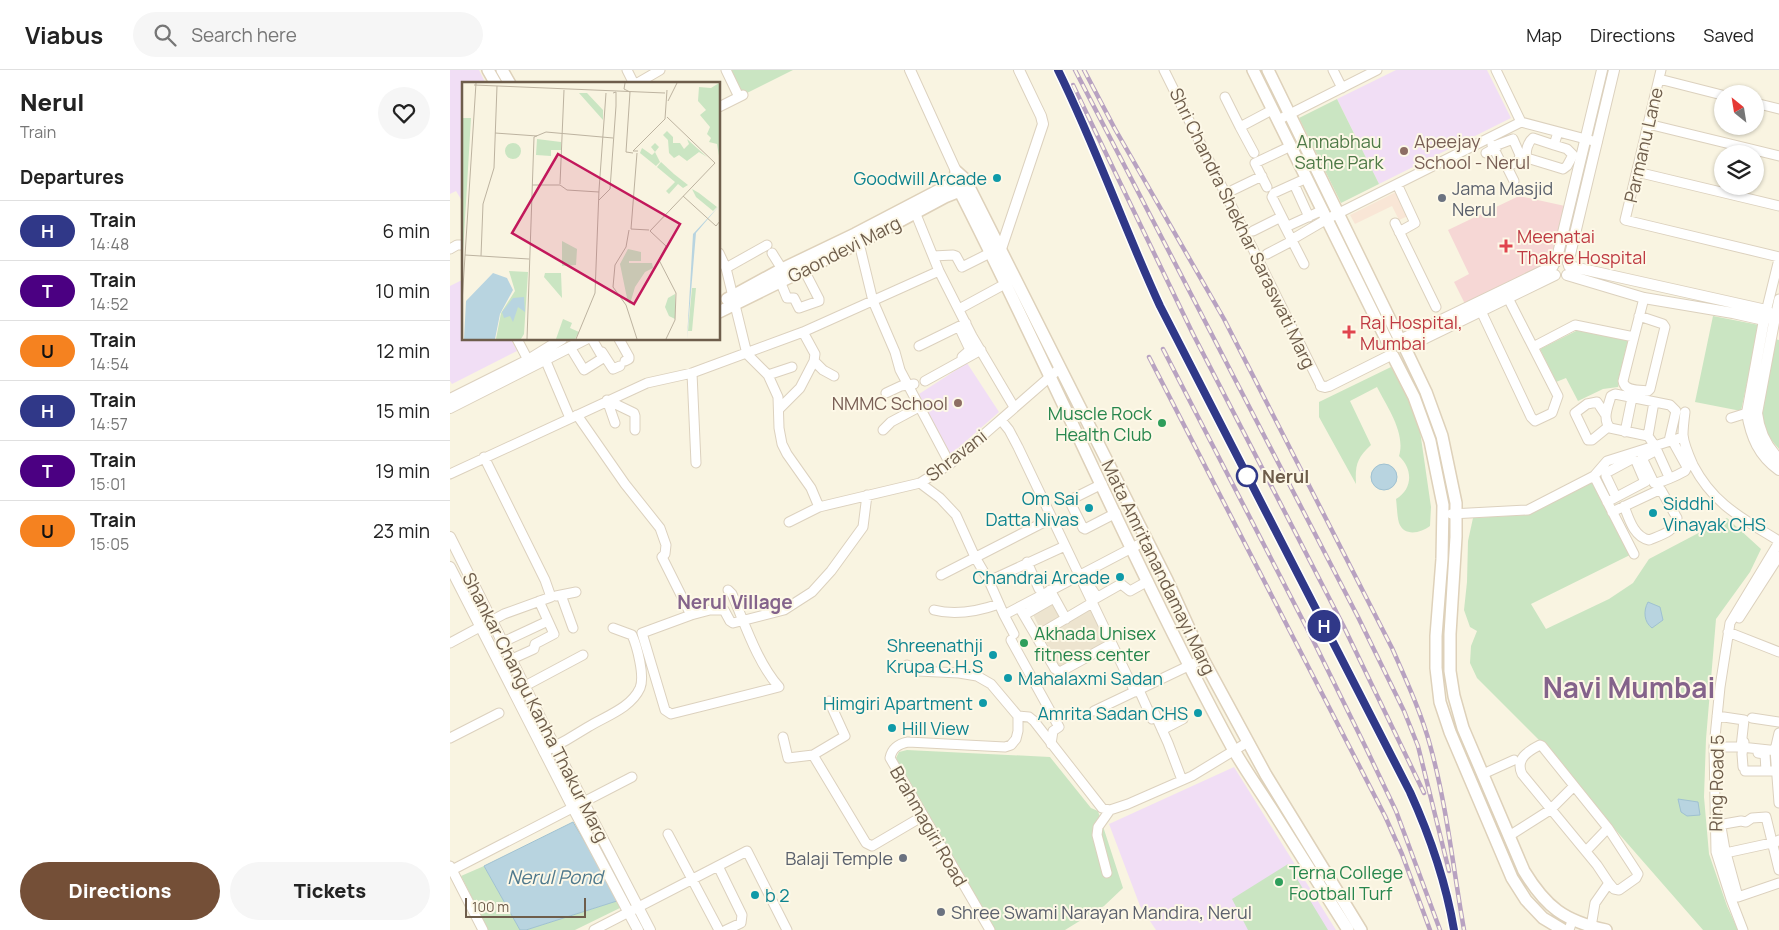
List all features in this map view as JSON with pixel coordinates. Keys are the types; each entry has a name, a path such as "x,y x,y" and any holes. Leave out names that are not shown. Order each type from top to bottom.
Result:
{"main road":[{"path":"488,70 495,82"},
{"path":"502,70 509,82"},
{"path":"1253,70 1414,397 1430,441 1443,506 1442,560 1436,636 1436,668 1440,702 1450,732 1512,878 1526,900 1543,918 1564,930"},
{"path":"1268,70 1338,214 1404,343 1426,392 1442,436 1456,503 1450,671 1454,696 1463,728 1524,871 1537,892 1571,925 1606,930"},
{"name":"Gaondevi Marg","path":"720,311 734,299 782,269 857,239 944,198 961,182"},
{"name":"Gaondevi Marg","path":"720,304 804,270 961,182"},
{"name":"Mata Amritanandamayi Marg","path":"961,182 996,251 1060,368 1147,540 1203,659 1266,775 1361,930"},
{"name":"Mata Amritanandamayi Marg","path":"996,251 1005,284 1189,666 1234,750 1348,930"},
{"path":"1390,351 1393,338 1404,343"},
{"path":"1390,351 1400,357 1404,343"}],"street":[{"path":"627,70 634,82"},
{"path":"639,82 660,70"},
{"path":"720,106 741,96 726,70"},
{"name":"Mata Amritanandamayi Marg","path":"910,70 961,182"},
{"path":"935,256 953,255 963,267 996,251 1043,124 1019,70"},
{"name":"Shri Chandra Shekhar Saraswati Marg","path":"1164,70 1321,386 1330,386 1390,351"},
{"path":"1333,70 1342,88"},
{"path":"1240,126 1275,115 1290,114 1377,70"},
{"path":"1496,70 1522,122"},
{"path":"1555,268 1602,70"},
{"path":"1555,268 1562,277 1568,268 1614,70"},
{"path":"1660,75 1714,92"},
{"name":"Parmanu Lane","path":"1660,75 1626,220 1779,258"},
{"path":"1225,98 1240,126 1267,187"},
{"path":"1764,105 1779,109"},
{"path":"1307,178 1274,193 1272,197 1288,226 1309,216 1338,214 1522,122 1597,142"},
{"path":"1648,124 1779,156"},
{"path":"1554,144 1558,132"},
{"path":"1488,138 1490,151 1500,161 1505,163 1514,181"},
{"path":"1533,138 1554,144 1567,149 1572,155 1567,166 1563,169 1527,158 1526,150 1533,138"},
{"path":"1490,151 1497,147 1497,145 1512,139 1520,155 1519,160 1507,167"},
{"path":"1255,163 1291,146"},
{"path":"1637,172 1779,206"},
{"path":"1233,190 1262,176"},
{"path":"1294,184 1309,216"},
{"path":"1397,184 1415,223 1399,232"},
{"path":"915,212 960,308 970,354"},
{"path":"1266,254 1290,242 1325,215"},
{"path":"1253,231 1279,218 1281,219 1304,264"},
{"path":"1395,223 1436,306"},
{"path":"857,239 872,301 895,352 900,370 911,385 920,407 950,464"},
{"path":"450,249 457,245 462,245"},
{"path":"726,268 769,249 782,269"},
{"path":"720,255 726,268 747,354 768,375 778,397 779,428 782,444 811,488 819,507"},
{"path":"935,256 940,271 960,308"},
{"path":"1779,258 1747,413 1750,428 1758,447 1772,465 1779,470"},
{"path":"1404,343 1508,298 1555,268 1560,260 1568,268 1644,298 1768,316"},
{"path":"1404,343 1555,268"},
{"path":"1568,268 1768,316"},
{"path":"780,281 787,298 794,298 799,308 819,301 820,299 804,270"},
{"path":"450,474 647,382 692,373 747,354 803,332 940,271"},
{"path":"960,308 1005,284"},
{"path":"1481,311 1531,417 1536,421 1552,413 1558,396 1508,298"},
{"path":"1639,316 1665,326 1648,392 1626,388 1622,381 1634,337 1639,316 1644,298"},
{"path":"1779,299 1768,316 1757,413 1768,447 1779,459"},
{"path":"1533,347 1575,325 1634,337"},
{"path":"919,346 963,327"},
{"path":"963,327 981,350 1014,407"},
{"path":"779,410 800,388 814,361 815,354 803,332"},
{"path":"518,340 528,360"},
{"path":"450,399 528,360 560,340"},
{"path":"450,408 584,340"},
{"path":"570,346 584,370 603,358 594,340"},
{"path":"594,340 613,369 629,359 620,340"},
{"path":"925,381 958,363 970,354 981,350"},
{"path":"545,359 574,417 630,492 660,528 666,545 665,554 662,557 691,615"},
{"path":"814,361 834,376"},
{"path":"768,375 792,367"},
{"name":"Shravani","path":"790,522 819,507 920,483 950,464 1060,368"},
{"path":"692,373 696,463"},
{"path":"886,392 901,386 911,385"},
{"path":"1605,414 1612,394 1670,405 1676,411 1670,440 1687,469 1674,477 1654,483 1642,458 1670,440 1683,437"},
{"path":"1625,432 1632,398"},
{"path":"607,400 615,423"},
{"path":"607,400 634,413 635,430"},
{"path":"1597,402 1605,414 1608,427 1592,440 1588,440 1575,413 1587,404 1597,402"},
{"path":"1654,402 1648,436 1656,448 1669,477"},
{"path":"883,430 891,422 920,407"},
{"path":"1685,412 1683,437 1700,478 1713,495 1728,509 1779,541"},
{"path":"1731,418 1747,413"},
{"path":"1001,420 1018,446 1078,574 1093,600 1111,644 1164,745"},
{"path":"1608,427 1648,436"},
{"path":"1443,515 1528,510 1594,476 1607,461 1656,448"},
{"path":"484,457 545,580 551,597"},
{"path":"1607,502 1646,482 1634,460 1606,473 1616,497"},
{"path":"1594,476 1634,554"},
{"path":"920,483 940,498 956,515 975,557 989,581 1013,637 1058,727 1053,731 1051,744"},
{"path":"1102,484 1070,502 1085,529 1116,513"},
{"path":"1612,512 1624,506 1659,490 1663,491 1677,518 1676,522 1672,530 1649,540 1643,538 1634,528 1624,506"},
{"path":"728,590 732,594 744,620 749,636 769,673 780,687 672,714 665,710 642,633 710,610 724,610 733,623 744,620 784,610 812,592 831,571 863,527 867,495"},
{"path":"941,575 1052,518"},
{"path":"1643,538 1654,533"},
{"name":"Shankar Changu Kanha Thakur Marg","path":"450,537 584,802 634,910 638,930"},
{"path":"1020,610 1078,574 1147,540"},
{"name":"Ring Road 5","path":"1745,604 1779,541"},
{"path":"1028,565 1065,546"},
{"name":"Ring Road 5","path":"1743,930 1721,852 1714,747 1730,623 1779,556"},
{"path":"989,581 1047,559"},
{"path":"1028,565 1039,589"},
{"name":"Shankar Changu Kanha Thakur Marg","path":"450,567 573,808 634,910 650,930"},
{"path":"1036,636 1121,584 1130,591 1148,581"},
{"path":"1092,588 1093,600"},
{"path":"1050,590 1066,619"},
{"path":"450,643 492,620 539,601 576,592"},
{"path":"561,595 572,628"},
{"path":"1004,615 1052,600"},
{"path":"512,659 534,649 535,644 554,635 539,601"},
{"path":"934,610 944,612 979,611 999,604"},
{"path":"1020,610 1028,625"},
{"path":"1020,610 1055,669 1060,672 1111,644"},
{"path":"503,642 548,621"},
{"path":"544,752 616,711 636,695 642,680 639,657 632,635 613,628"},
{"path":"1728,632 1779,652"},
{"path":"525,686 583,655"},
{"path":"1094,711 1203,659"},
{"path":"907,664 918,671 977,676 991,684 1018,716 1029,717 1102,808 1110,810 1192,776 1248,742"},
{"path":"784,737 788,758 813,755 845,736 829,701"},
{"path":"1154,712 1182,780"},
{"path":"450,738 499,713"},
{"name":"Brahmagiri Road","path":"990,930 892,765 890,758 891,752 896,746 908,742 1005,747 1011,745 1016,739 1018,716"},
{"path":"1160,726 1181,716"},
{"path":"1717,716 1744,720 1742,747 1744,769 1776,771"},
{"path":"1752,718 1779,722"},
{"path":"1779,733 1776,771 1779,803"},
{"path":"1742,747 1746,734"},
{"path":"1540,745 1608,828 1638,874 1636,878 1619,890 1614,889 1586,851 1550,810 1522,774 1519,767 1521,759 1540,745"},
{"path":"1714,747 1742,747 1777,751"},
{"path":"1758,753 1765,754 1766,771"},
{"path":"813,755 866,843 872,846 923,816"},
{"path":"1483,774 1514,760"},
{"path":"483,930 451,868 632,777"},
{"path":"1509,836 1550,810 1574,786"},
{"path":"1107,873 1097,835 1098,827 1110,810"},
{"path":"1772,841 1721,852 1721,828 1724,824 1731,822 1746,822 1752,818 1766,817 1772,841 1779,870"},
{"path":"1586,851 1608,828"},
{"path":"668,834 719,930"},
{"path":"594,930 609,927 634,910 747,851 787,930"},
{"path":"718,866 742,915 741,923 726,930"},
{"path":"1591,927 1595,903 1609,883"},
{"path":"1735,898 1779,883"}],"shaded area":[{"path":"450,70 479,70 485,82 462,82 462,201 456,191 450,194"},
{"name":"Apeejay School - Nerul","path":"1396,70 1487,70 1511,118 1379,184 1337,99"},
{"path":"1396,192 1408,216 1399,220 1392,206 1355,224 1350,215"},
{"name":"Meenatai Thakre Hospital","path":"1519,196 1565,206 1551,262 1465,304 1454,282 1469,274 1448,230"},
{"path":"462,280 462,340 512,340 517,351 452,384 450,381 450,286"},
{"name":"NMMC School","path":"967,363 999,412 949,456 919,394"},
{"path":"1054,594 1066,618 1094,604 1114,645 1060,671 1029,606"},
{"path":"1234,767 1336,930 1156,930 1140,906 1109,824"}],"green space":[{"path":"731,70 793,70 743,95"},
{"name":"Annabhau Sathe Park","path":"1337,99 1379,184 1341,203 1299,118"},
{"path":"1713,316 1759,325 1741,411 1695,402"},
{"path":"1580,329 1629,340 1618,387 1603,389 1578,401 1566,378 1556,382 1540,349"},
{"path":"1775,339 1779,340 1779,449 1764,426 1763,417 1764,395"},
{"path":"1391,367 1404,390 1419,424 1431,507 1430,526 1418,532 1409,532 1401,527 1399,523 1396,499 1406,490 1409,473 1404,461 1399,456 1400,438 1398,429 1377,387 1350,401 1371,445 1358,462 1356,484 1319,417 1319,402"},
{"path":"1592,481 1630,555 1531,604 1546,629 1609,599 1633,583 1649,559 1727,518 1761,549 1750,572 1716,619 1706,739 1704,797 1709,854 1727,906 1738,930 1703,930 1543,744 1477,678 1470,663 1471,646 1477,631 1470,627 1464,610 1468,541 1473,518 1527,515"},
{"path":"907,750 1050,757 1091,808 1098,811 1123,888 1104,906 1065,930 995,930 940,844 899,765 896,758 899,752"},
{"name":"Terna College Football Turf","path":"1288,864 1328,930 1248,930 1232,899"},
{"path":"484,866 520,930 488,930 461,876"},
{"path":"620,900 624,906 575,930 526,930"}],"water":[{"path":"1384,464 1393,468 1397,477 1393,486 1384,490 1375,486 1371,477 1375,468"},
{"path":"1648,602 1660,607 1663,620 1652,628 1647,623 1645,616"},
{"path":"1678,799 1698,802 1700,815 1687,816 1681,812"},
{"name":"Nerul Pond","path":"573,822 620,900 526,930 520,930 484,866"}],"railway":[{"path":"1058,70 1134,250 1160,306 1410,792 1424,823 1451,909"},
{"path":"1075,70 1358,617 1404,711 1418,746 1449,871"},
{"path":"1084,70 1115,129 1224,319 1392,648 1422,720 1436,768 1464,930"},
{"path":"1073,85 1193,334 1343,625 1424,793"},
{"path":"1163,349 1313,640 1366,748 1396,811 1440,930"},
{"path":"1149,357 1385,816 1402,854 1430,930"},
{"path":"1450,903 1454,930"}],"train":[{"name":"H","path":"1058,70 1134,250 1160,306 1410,792 1424,823 1435,855 1454,930"}],"place":[{"name":"Apeejay School - Nerul","path":"1404,151"},
{"name":"Goodwill Arcade","path":"997,178"},
{"name":"Jama Masjid Nerul","path":"1442,198"},
{"name":"Meenatai Thakre Hospital","path":"1506,246"},
{"name":"Raj Hospital, Mumbai","path":"1349,332"},
{"name":"NMMC School","path":"958,403"},
{"name":"Muscle Rock Health Club","path":"1162,423"},
{"name":"Nerul","path":"1247,476"},
{"name":"Om Sai Datta Nivas","path":"1089,508"},
{"name":"Siddhi Vinayak CHS","path":"1653,513"},
{"name":"Chandrai Arcade","path":"1120,577"},
{"name":"Akhada Unisex fitness center","path":"1024,643"},
{"name":"Shreenathji Krupa C.H.S","path":"993,655"},
{"name":"Mahalaxmi Sadan","path":"1008,678"},
{"name":"Himgiri Apartment","path":"983,703"},
{"name":"Amrita Sadan CHS","path":"1198,713"},
{"name":"Hill View","path":"892,728"},
{"name":"Balaji Temple","path":"903,858"},
{"name":"Terna College Football Turf","path":"1279,882"},
{"name":"b 2","path":"755,895"},
{"name":"Shree Swami Narayan Mandira, Nerul","path":"941,912"}],"district":[{"name":"Nerul Village","path":"735,602"},
{"name":"Navi Mumbai","path":"1629,687"}]}
